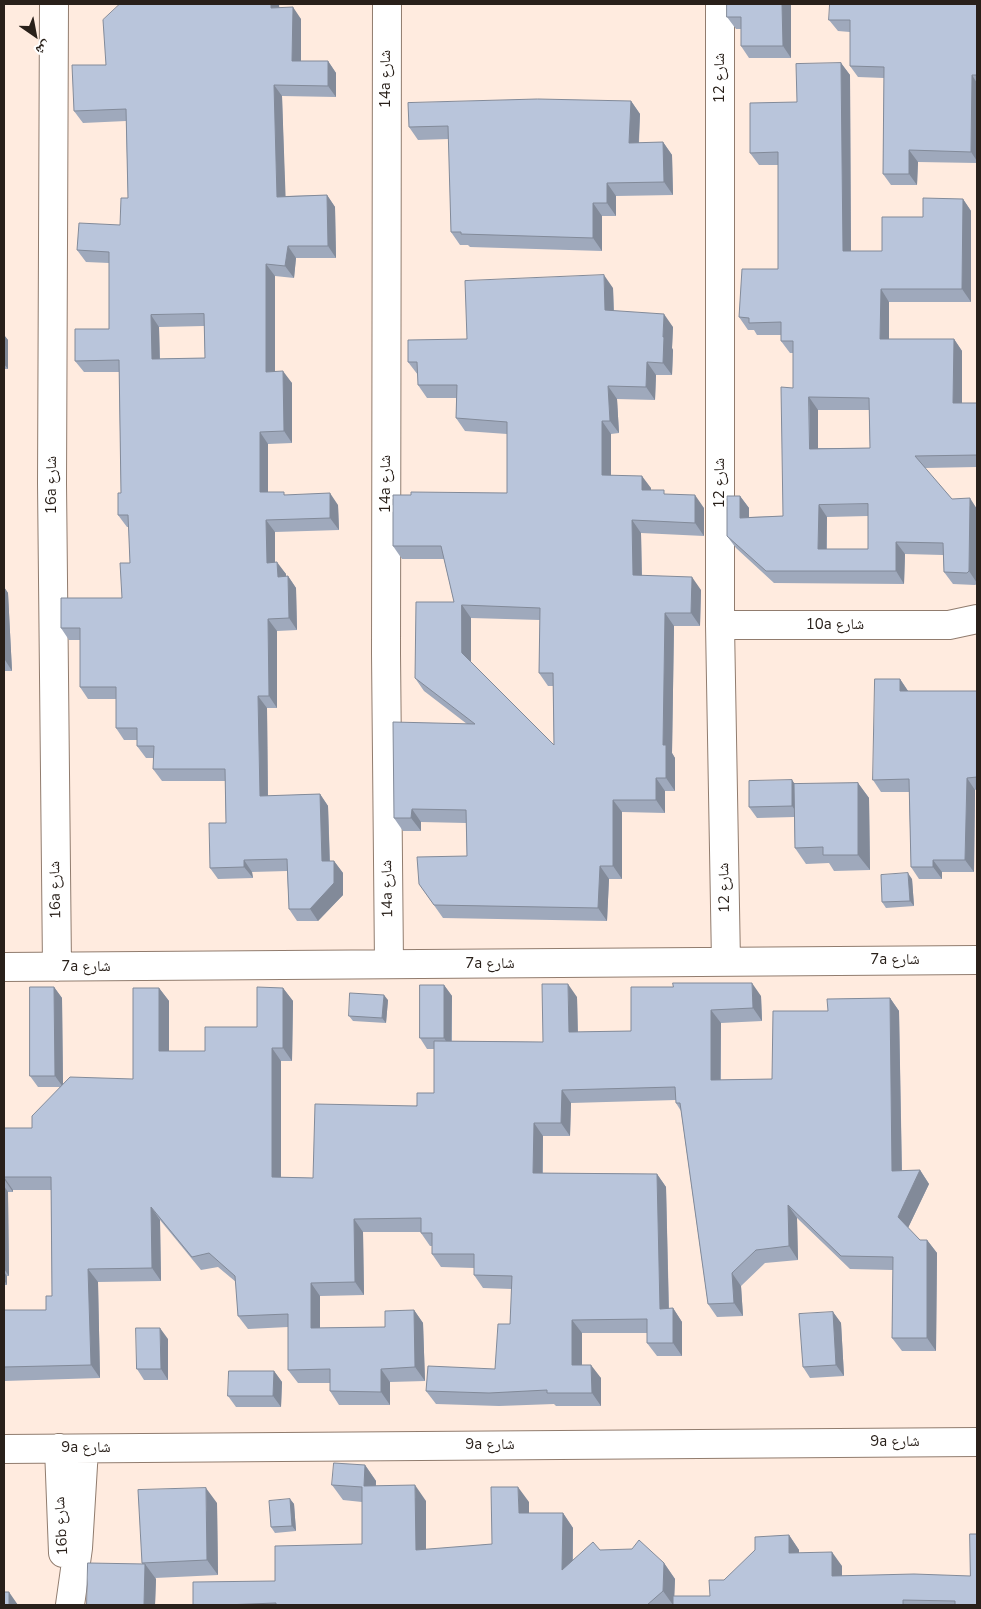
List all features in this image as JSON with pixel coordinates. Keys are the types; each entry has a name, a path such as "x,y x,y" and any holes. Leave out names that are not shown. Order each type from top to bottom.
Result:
{"street":[{"name":"16a شارع","path":"54,4 52,483 57,967"},
{"name":"14a شارع","path":"386,4 386,654 389,964"},
{"name":"شارع 12","path":"720,4 720,625 726,962"},
{"name":"10a شارع","path":"720,625 949,625 977,619"},
{"name":"10a شارع","path":"949,625 977,631"},
{"name":"7a شارع","path":"4,967 977,960"},
{"name":"9a شارع","path":"4,1449 977,1442"},
{"name":"16b شارع","path":"70,1605 62,1547 72,1449"}],"building":[{"path":"120,4 271,4 271,8 293,7 292,61 328,61 328,86 274,85 277,197 327,195 328,246 288,246 285,266 266,264 266,372 283,371 284,431 260,432 260,492 284,492 284,495 330,493 330,518 266,520 267,563 277,562 278,577 288,576 289,618 268,619 269,696 258,696 260,796 320,794 322,861 334,861 334,883 310,909 289,909 287,859 244,860 244,867 210,868 209,823 226,823 225,769 153,769 154,746 137,746 137,728 116,728 116,687 80,687 80,628 61,628 61,598 122,598 120,563 130,563 128,515 118,515 118,493 121,493 119,360 75,361 75,329 109,329 109,252 77,250 79,223 120,225 121,198 128,198 126,109 74,111 72,65 106,65 103,20","holes":["204,314 205,358 152,359 151,315"]},
{"path":"727,4 782,4 783,46 741,46 741,17 727,17"},
{"path":"830,4 977,4 977,75 972,75 971,152 909,150 909,174 883,174 884,67 850,66 850,20 829,20"},
{"path":"841,63 843,251 882,251 882,217 923,217 923,198 963,199 962,289 881,289 880,339 954,339 953,403 977,403 977,455 915,456 952,499 970,498 969,571 967,573 944,572 943,543 896,542 896,571 766,571 727,536 727,496 740,496 740,518 783,516 781,387 793,388 793,341 781,341 781,322 749,323 749,318 739,317 742,269 778,269 778,152 750,153 750,103 797,102 796,64","holes":["809,397 869,398 870,448 810,449","868,504 868,549 818,549 819,505"]},
{"path":"538,99 631,101 629,143 663,142 664,182 607,183 607,203 593,203 593,238 461,234 461,232 451,232 448,126 409,127 408,103"},
{"path":"604,275 605,310 664,314 663,363 647,362 646,387 608,386 610,421 602,421 602,475 642,476 642,490 664,490 664,494 695,495 695,523 632,520 633,575 692,577 691,613 665,613 663,745 666,745 666,778 656,778 656,800 613,800 613,866 600,866 598,908 434,905 419,884 417,857 467,856 466,810 412,809 411,818 394,818 393,722 475,724 415,678 416,602 454,602 441,546 393,546 393,495 411,495 411,492 507,493 507,422 456,418 457,385 418,385 417,362 408,362 408,340 467,339 465,281","holes":["462,605 540,608 539,673 553,673 554,745 462,653"]},
{"path":"875,679 900,679 900,691 977,691 977,777 967,778 965,860 933,860 933,867 911,867 909,779 873,780"},
{"path":"792,780 792,806 749,807 749,781"},
{"path":"858,783 858,855 823,855 823,847 795,848 794,784"},
{"path":"908,873 910,901 882,902 881,875"},
{"path":"673,983 752,983 753,1008 711,1010 711,1080 772,1079 773,1011 828,1011 827,999 890,998 892,1171 920,1170 898,1217 920,1240 927,1240 927,1338 892,1338 893,1257 841,1256 788,1205 789,1246 756,1250 732,1273 734,1303 708,1304 680,1103 676,1103 675,1087 562,1090 561,1123 534,1123 533,1173 657,1174 660,1309 673,1308 673,1343 647,1343 647,1319 572,1320 572,1365 591,1365 592,1393 547,1393 547,1390 489,1393 426,1391 428,1366 495,1369 498,1324 510,1324 512,1276 474,1275 474,1254 432,1254 432,1233 421,1233 421,1218 354,1219 355,1282 311,1283 311,1328 385,1327 385,1311 414,1310 415,1367 381,1369 381,1392 330,1391 330,1369 288,1370 288,1314 238,1316 235,1276 209,1253 192,1257 151,1207 152,1268 88,1269 91,1365 4,1367 4,1310 46,1310 46,1296 52,1296 51,1177 4,1177 4,1128 32,1128 32,1116 70,1077 133,1079 133,988 159,988 159,1051 205,1051 205,1027 257,1027 257,987 283,988 283,1048 272,1048 272,1177 313,1178 315,1104 417,1106 417,1093 434,1093 434,1041 543,1042 542,984 568,984 569,1032 631,1031 631,987 673,987"},
{"path":"420,985 444,985 444,1038 420,1038"},
{"path":"30,987 54,987 55,1076 30,1076"},
{"path":"350,993 384,995 382,1018 349,1016"},
{"path":"833,1312 836,1365 803,1367 799,1314"},
{"path":"136,1328 160,1328 161,1369 137,1369"},
{"path":"229,1371 274,1371 273,1396 228,1396"},
{"path":"334,1463 365,1465 364,1486 415,1485 416,1550 492,1544 491,1487 518,1487 519,1513 563,1513 562,1570 593,1542 600,1550 632,1549 639,1540 664,1563 663,1591 647,1605 276,1605 276,1603 193,1605 193,1582 275,1581 275,1546 362,1544 362,1487 332,1485"},
{"path":"206,1488 207,1560 142,1563 138,1490"},
{"path":"290,1499 292,1526 271,1527 269,1501"},
{"path":"970,1534 977,1534 977,1605 955,1605 955,1601 903,1600 903,1605 673,1605 673,1596 710,1596 709,1580 724,1580 755,1550 755,1537 789,1535 789,1553 832,1552 832,1576 914,1574 970,1576"},
{"path":"88,1563 145,1564 144,1605 87,1605"},
{"path":"4,1592 9,1592 9,1605 4,1605"}]}
